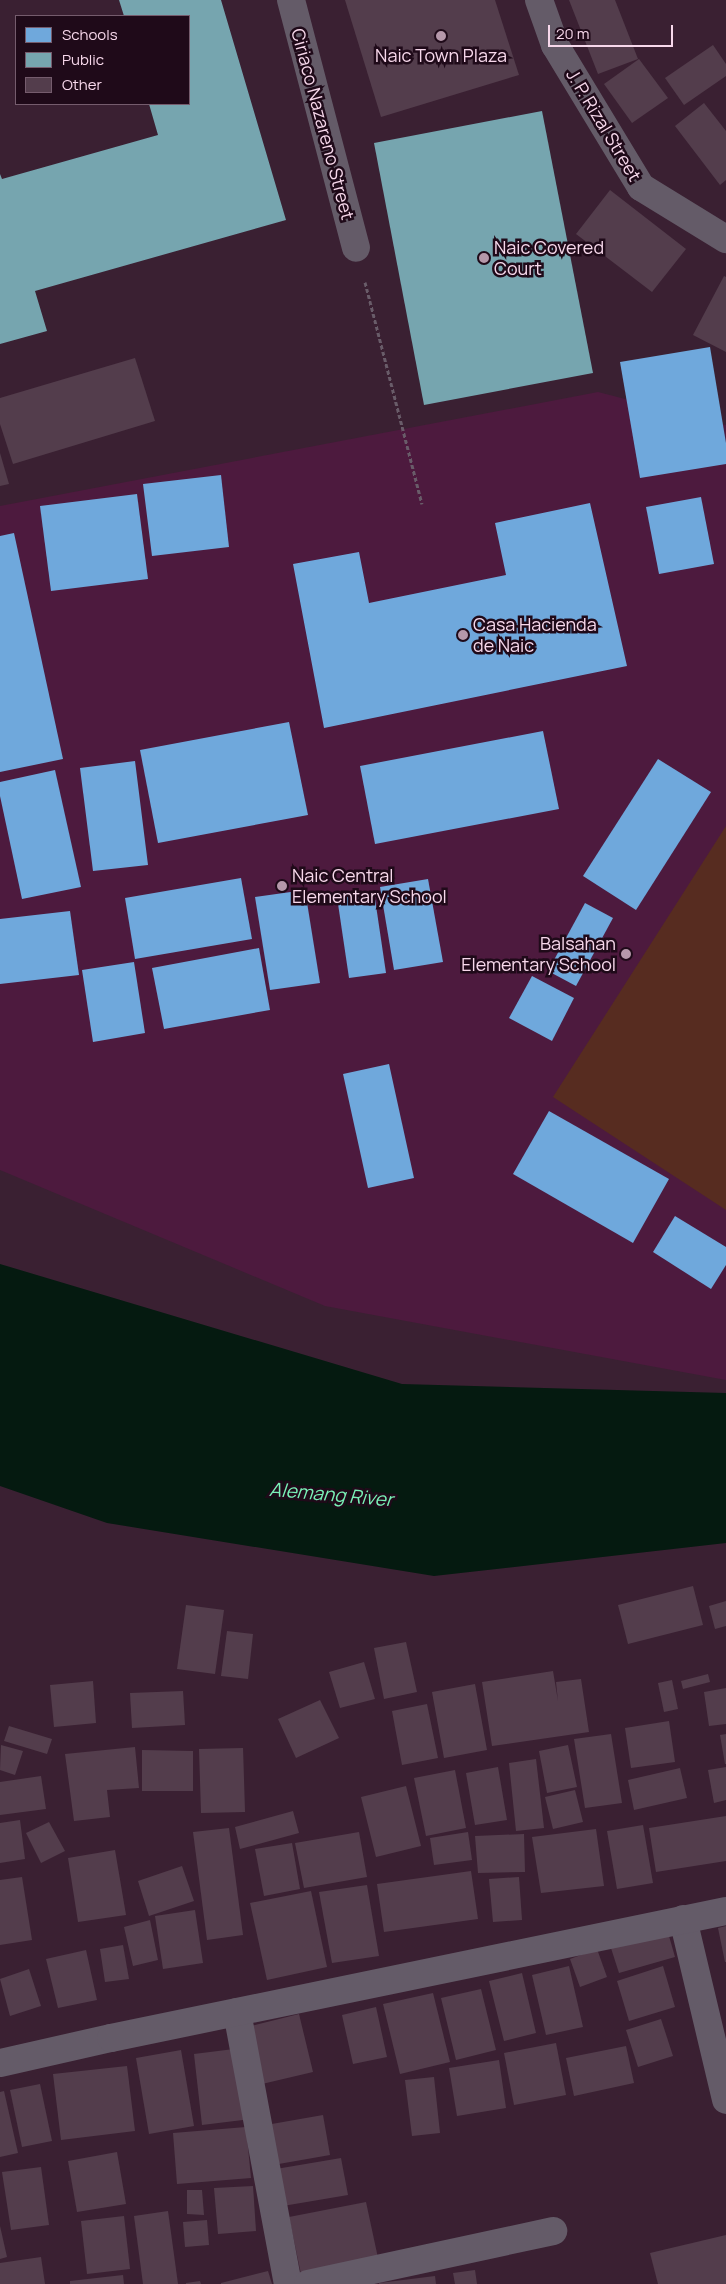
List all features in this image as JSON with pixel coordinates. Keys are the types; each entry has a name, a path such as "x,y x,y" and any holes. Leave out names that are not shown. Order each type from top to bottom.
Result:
{"street":[{"name":"Ciriaco Nazareno Street","path":"291,0 356,248"},
{"name":"J. P. Rizal Street","path":"539,0 555,45 641,187 726,238"},
{"path":"0,2063 726,1911"},
{"path":"684,1919 726,2100"},
{"path":"237,2012 288,2284"},
{"path":"308,2284 553,2231"}],"path":[{"path":"356,248 422,504"}],"shaded area":[{"name":"Naic Central Elementary School","path":"598,392 726,425 726,1380 325,1306 0,1170 0,506"},
{"path":"726,826 726,1210 553,1097"}],"water":[{"name":"Alemang River","path":"0,1264 402,1384 726,1393 726,1543 434,1576 107,1523 0,1486"}],"building: Schools":[{"path":"710,347 726,443 726,464 640,478 620,362"},
{"path":"221,475 229,547 152,556 143,484"},
{"path":"137,494 148,579 51,591 40,506"},
{"path":"701,497 714,564 659,574 646,507"},
{"name":"Casa Hacienda de Naic","path":"590,503 627,666 324,728 293,564 359,552 369,603 506,575 495,523"},
{"path":"14,533 63,759 0,772 0,536"},
{"path":"289,722 308,815 158,843 140,750"},
{"path":"543,731 559,809 375,844 360,766"},
{"path":"658,759 711,792 636,910 583,876"},
{"path":"135,761 148,865 93,871 80,768"},
{"path":"55,770 81,887 22,899 0,796 0,782"},
{"path":"241,878 252,939 135,959 125,898"},
{"path":"428,879 443,962 394,970 380,887"},
{"path":"305,890 320,983 270,990 255,897"},
{"path":"374,892 386,973 349,978 337,897"},
{"path":"585,903 613,918 576,986 548,971"},
{"path":"70,911 79,975 0,984 0,919"},
{"path":"259,948 270,1010 164,1029 152,968"},
{"path":"134,962 145,1033 93,1042 82,970"},
{"path":"532,976 574,998 552,1041 509,1018"},
{"path":"389,1064 414,1178 368,1188 343,1074"},
{"path":"549,1111 669,1179 633,1243 513,1174"},
{"path":"675,1216 726,1247 726,1265 711,1289 653,1252"}],"building: Public":[{"path":"119,0 221,0 286,220 35,291 47,331 0,344 0,174 2,179 158,135 149,105 190,105 190,15 124,15"},
{"name":"Naic Covered Court","path":"542,111 593,373 424,405 374,143"}],"building: Other":[{"name":"Naic Town Plaza","path":"345,0 495,0 519,75 381,117"},
{"path":"569,0 615,0 638,59 598,74"},
{"path":"713,45 726,64 726,76 684,105 665,78"},
{"path":"639,59 668,98 632,123 604,84"},
{"path":"704,103 726,131 726,180 720,185 675,126"},
{"path":"610,190 686,249 652,292 576,234"},
{"path":"724,276 726,277 726,352 693,335"},
{"path":"135,358 155,421 13,464 0,424 0,398"},
{"path":"0,453 9,484 0,486"},
{"path":"693,1586 703,1625 628,1644 618,1605"},
{"path":"726,1601 726,1626 715,1629 709,1606"},
{"path":"186,1605 224,1610 215,1674 177,1669"},
{"path":"227,1631 253,1634 248,1679 221,1676"},
{"path":"406,1642 417,1692 384,1699 374,1648"},
{"path":"364,1662 375,1699 340,1708 329,1672"},
{"path":"553,1671 558,1701 556,1682 581,1679 589,1732 492,1746 482,1682"},
{"path":"708,1674 710,1682 683,1689 681,1681"},
{"path":"672,1680 678,1709 664,1712 658,1683"},
{"path":"93,1681 96,1723 54,1727 50,1685"},
{"path":"475,1684 487,1750 444,1758 432,1692"},
{"path":"726,1688 726,1724 709,1726 704,1692"},
{"path":"183,1691 185,1725 132,1728 130,1693"},
{"path":"320,1700 339,1738 296,1758 278,1719"},
{"path":"427,1704 438,1758 402,1765 392,1711"},
{"path":"669,1721 675,1762 631,1768 625,1728"},
{"path":"9,1726 52,1739 47,1754 4,1741"},
{"path":"611,1734 622,1803 585,1808 574,1739"},
{"path":"726,1734 726,1764 725,1764 720,1735"},
{"path":"1,1745 23,1751 15,1775 0,1770"},
{"path":"568,1745 577,1787 547,1793 539,1751"},
{"path":"135,1747 139,1788 107,1790 110,1817 74,1821 65,1754"},
{"path":"243,1748 245,1812 201,1813 199,1749"},
{"path":"142,1750 193,1751 193,1791 142,1791"},
{"path":"536,1759 544,1828 516,1831 509,1763"},
{"path":"498,1767 507,1820 475,1825 466,1773"},
{"path":"726,1767 726,1800 714,1803 708,1770"},
{"path":"680,1768 687,1798 634,1810 628,1780"},
{"path":"455,1770 466,1828 426,1836 414,1778"},
{"path":"41,1776 46,1809 0,1815 0,1782"},
{"path":"406,1786 421,1846 376,1857 361,1797"},
{"path":"575,1790 583,1822 553,1829 545,1797"},
{"path":"293,1811 299,1833 240,1849 235,1827"},
{"path":"726,1816 726,1861 656,1872 649,1828"},
{"path":"20,1820 25,1859 0,1863 0,1823"},
{"path":"49,1822 65,1851 41,1863 26,1833"},
{"path":"643,1825 653,1883 617,1889 607,1831"},
{"path":"229,1828 243,1935 207,1940 193,1832"},
{"path":"596,1829 604,1886 541,1893 532,1837"},
{"path":"359,1832 367,1877 304,1888 295,1843"},
{"path":"468,1832 472,1860 434,1865 430,1838"},
{"path":"524,1834 525,1872 478,1873 475,1836"},
{"path":"292,1843 300,1889 264,1896 255,1849"},
{"path":"115,1850 126,1915 78,1922 68,1858"},
{"path":"182,1866 194,1901 149,1916 138,1881"},
{"path":"471,1871 478,1919 384,1932 377,1884"},
{"path":"22,1877 32,1940 0,1945 0,1880"},
{"path":"519,1877 522,1920 493,1922 489,1879"},
{"path":"367,1885 379,1956 332,1963 319,1892"},
{"path":"311,1891 327,1967 267,1980 250,1903"},
{"path":"195,1910 203,1963 163,1969 155,1916"},
{"path":"150,1920 158,1960 133,1966 124,1927"},
{"path":"726,1926 726,1962 725,1962 718,1928"},
{"path":"667,1929 675,1957 619,1973 610,1945"},
{"path":"123,1945 129,1979 105,1982 100,1949"},
{"path":"597,1949 607,1977 580,1987 570,1959"},
{"path":"86,1950 97,2000 58,2008 46,1959"},
{"path":"569,1966 583,2027 546,2035 532,1975"},
{"path":"663,1966 675,2007 629,2021 617,1981"},
{"path":"29,1969 41,2006 10,2016 0,1979"},
{"path":"522,1973 536,2033 504,2041 489,1981"},
{"path":"481,1989 496,2050 456,2060 441,1998"},
{"path":"433,1993 450,2062 400,2074 383,2004"},
{"path":"376,2007 387,2057 353,2064 342,2015"},
{"path":"299,2014 313,2072 262,2084 247,2027"},
{"path":"661,2019 673,2056 638,2067 626,2030"},
{"path":"556,2043 566,2095 514,2105 504,2053"},
{"path":"626,2046 634,2083 574,2096 566,2058"},
{"path":"242,2048 251,2119 202,2125 194,2054"},
{"path":"181,2050 194,2126 149,2134 136,2058"},
{"path":"499,2060 506,2108 457,2116 449,2068"},
{"path":"127,2066 135,2131 61,2140 53,2074"},
{"path":"434,2077 440,2133 412,2136 405,2080"},
{"path":"40,2084 52,2141 22,2147 10,2090"},
{"path":"4,2091 18,2153 0,2157 0,2092"},
{"path":"323,2115 330,2155 273,2165 266,2125"},
{"path":"246,2127 251,2178 177,2184 173,2133"},
{"path":"117,2152 126,2204 77,2212 68,2161"},
{"path":"341,2158 348,2195 277,2207 270,2170"},
{"path":"41,2167 49,2225 11,2230 2,2172"},
{"path":"253,2186 256,2231 218,2234 214,2188"},
{"path":"187,2190 202,2190 204,2215 187,2214"},
{"path":"366,2202 378,2258 301,2274 289,2217"},
{"path":"168,2211 178,2284 143,2284 134,2216"},
{"path":"124,2216 130,2269 87,2274 81,2221"},
{"path":"207,2220 209,2245 185,2247 183,2222"},
{"path":"0,2226 7,2257 0,2259"},
{"path":"726,2235 726,2284 658,2284 650,2253"},
{"path":"41,2257 45,2284 0,2284 0,2263"},
{"path":"475,2270 477,2284 455,2284 453,2273"},
{"path":"268,2271 272,2284 221,2284 221,2283"},
{"path":"123,2275 124,2284 70,2284 70,2281"},
{"path":"435,2276 436,2284 379,2284 379,2283"},
{"path":"200,2281 201,2284 186,2284 186,2283"}],"place":[{"name":"Naic Town Plaza","path":"441,36"},
{"name":"Naic Covered Court","path":"484,258"},
{"name":"Casa Hacienda de Naic","path":"463,635"},
{"name":"Naic Central Elementary School","path":"282,886"},
{"name":"Balsahan Elementary School","path":"626,954"}]}
